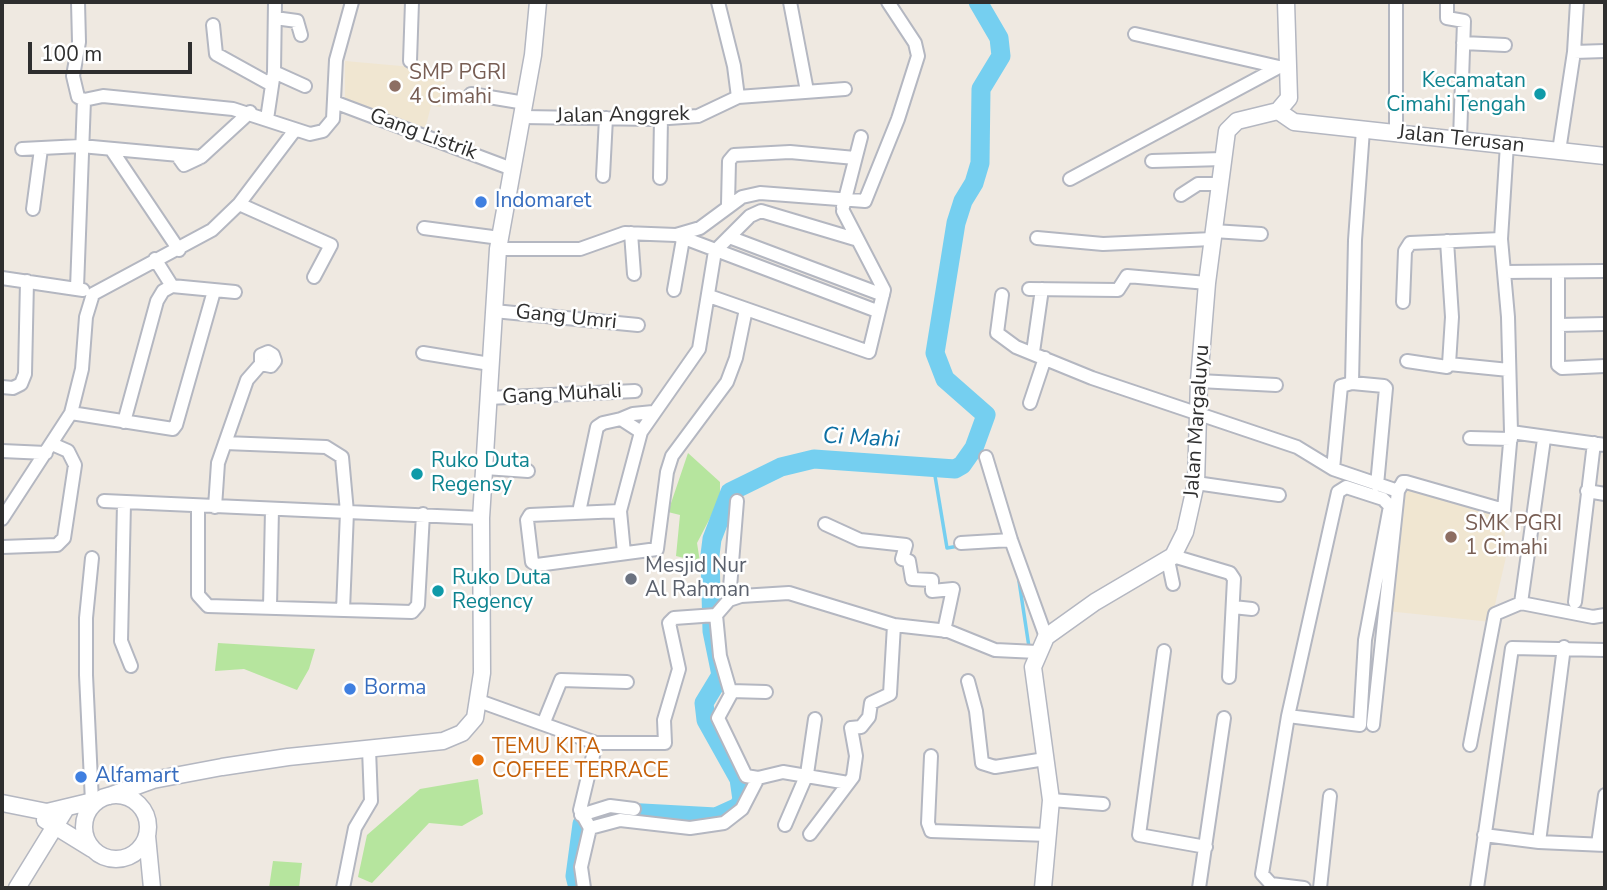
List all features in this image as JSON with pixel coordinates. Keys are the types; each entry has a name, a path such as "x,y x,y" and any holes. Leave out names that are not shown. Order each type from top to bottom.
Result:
{"main road":[{"path":"2,803 36,811 65,810 153,780 288,757 443,741 455,737 470,725 479,702 482,659 481,518 499,244 523,110 538,2"},
{"path":"1278,111 1289,98 1284,67 1286,2"},
{"name":"Jalan Terusan","path":"1278,111 1294,122 1605,156"},
{"name":"Jalan Margaluyu","path":"1170,558 1188,521 1196,483 1197,413 1208,283 1219,184 1231,124 1278,111"},
{"path":"1043,888 1051,800 1032,667 1037,652 1046,637 1095,602 1170,558"},
{"path":"111,859 130,856 143,844 148,831 153,780"},
{"path":"94,850 88,842 85,822 94,804 101,799 127,797 136,802 142,808 148,831 155,886"},
{"path":"17,888 65,810"},
{"path":"36,811 54,826 94,850 141,872 155,886"}],"street":[{"path":"78,2 79,42 73,76 78,97 84,100 103,96 250,112 310,134 323,131 333,119 335,60 352,2"},
{"path":"267,119 273,78 275,2"},
{"path":"410,61 412,2"},
{"path":"718,2 734,66 738,97"},
{"path":"789,2 807,91"},
{"path":"680,237 700,228 728,204 760,193 843,205 867,200 918,56 915,43 888,2"},
{"path":"1396,2 1396,133"},
{"path":"1447,2 1447,18 1464,21 1460,139"},
{"path":"1559,150 1574,52 1577,2"},
{"path":"275,18 299,22 301,35"},
{"path":"213,25 216,54 273,78 305,86"},
{"path":"1135,34 1284,67"},
{"path":"1463,43 1505,46"},
{"path":"1574,52 1605,51"},
{"path":"1070,179 1284,67"},
{"name":"Jalan Anggrek","path":"471,94 523,110 606,118 661,118 698,116 738,97 845,89"},
{"path":"78,288 84,100"},
{"name":"Gang Listrik","path":"334,102 512,169"},
{"path":"22,149 81,146 177,155 184,165 190,165 250,112"},
{"path":"603,176 606,118"},
{"path":"660,178 661,118"},
{"path":"2,519 71,413 82,369 86,317 93,295 212,230 239,204 295,130"},
{"path":"1352,383 1355,240 1363,130"},
{"path":"836,234 861,137"},
{"path":"1373,725 1398,491 1403,482 1504,510 1511,435 1502,239 1507,144"},
{"path":"33,209 41,149"},
{"path":"111,149 179,250"},
{"path":"728,204 729,160 734,155 790,152 855,158"},
{"path":"1152,161 1223,159"},
{"path":"1181,195 1198,184 1219,184"},
{"path":"239,204 331,245 314,277"},
{"path":"709,296 865,352 871,349 877,311 883,295 881,282 855,239 843,205"},
{"path":"624,553 620,512 641,432 699,349 715,251 750,216 761,211 855,239"},
{"path":"424,228 499,244 580,249 616,234 680,237 877,311"},
{"path":"631,233 634,274"},
{"path":"1037,237 1103,244 1261,234"},
{"path":"674,290 680,237"},
{"path":"729,237 883,295"},
{"path":"1403,302 1406,248 1410,243 1424,240 1502,239"},
{"path":"1447,241 1452,317 1449,364"},
{"path":"155,259 172,286"},
{"path":"1504,272 1605,271"},
{"path":"1558,272 1560,367 1605,366"},
{"path":"1030,403 1039,355 1035,289 1118,290 1127,276 1208,283"},
{"path":"2,278 78,288 93,295"},
{"path":"2,387 13,388 21,384 25,374 27,281"},
{"path":"124,422 157,301 163,291 172,286 235,292"},
{"path":"71,413 167,430 176,425 214,291"},
{"path":"1002,295 997,332 1016,347 1091,378 1297,447 1333,470 1398,491"},
{"path":"620,512 579,512 527,517 535,564 658,548 660,515 672,456 727,382 736,358 746,309"},
{"name":"Gang Umri","path":"494,311 638,325"},
{"path":"1558,325 1605,324"},
{"path":"423,353 491,364"},
{"path":"1406,361 1447,367 1449,364 1509,370"},
{"path":"215,507 218,463 247,380 261,365"},
{"path":"1199,381 1276,385"},
{"path":"1333,470 1341,386 1352,383 1386,388 1377,485"},
{"name":"Gang Muhali","path":"488,398 635,391"},
{"path":"579,512 593,433 599,424 633,414 653,412"},
{"path":"621,419 641,432"},
{"path":"1470,439 1511,435 1599,444 1587,491 1575,602"},
{"path":"1521,603 1544,439"},
{"path":"225,443 332,449 345,463 347,512 343,610"},
{"path":"2,451 68,451 75,464 64,538 57,545 2,547"},
{"path":"986,457 1011,540 1046,637"},
{"path":"485,468 528,471"},
{"path":"1196,483 1279,495"},
{"path":"1288,716 1360,725 1365,640 1390,506 1383,499 1346,487 1338,492 1288,716 1262,874 1271,886 1304,888"},
{"path":"1587,491 1605,494"},
{"path":"729,600 737,501"},
{"path":"104,502 481,518"},
{"path":"124,503 121,641 131,666"},
{"path":"198,507 200,599 208,606 416,610 423,514"},
{"path":"270,607 272,509"},
{"path":"825,524 860,540 906,545 902,559 909,561 912,579 932,580 932,591 953,589 944,631"},
{"path":"961,543 1011,540"},
{"path":"92,558 86,618 86,675 101,799"},
{"path":"1173,584 1170,558 1230,573 1234,579 1229,677"},
{"path":"479,702 544,722 596,743 665,743 665,711 679,669 670,623 674,618 716,615 729,600 747,594 789,593 894,625 944,631 995,650 1037,652"},
{"path":"1470,745 1495,614 1521,603 1593,617 1605,615"},
{"path":"1233,607 1252,609"},
{"path":"716,615 720,656 731,691 718,718 746,776 758,778 783,772 848,782"},
{"path":"810,834 848,782 856,764 851,728 861,727 869,717 871,703 890,694 894,625"},
{"path":"1477,888 1510,653 1516,646 1605,650"},
{"path":"1539,842 1564,647"},
{"path":"1164,651 1139,835 1206,847"},
{"path":"544,722 561,680 627,682"},
{"path":"968,681 976,711 982,763 995,768 1045,759"},
{"path":"731,691 766,692"},
{"path":"1199,888 1224,718"},
{"path":"785,825 807,774 815,719"},
{"path":"584,888 581,867 596,743"},
{"path":"343,888 355,828 368,812 371,801 369,748"},
{"path":"931,756 928,823 932,831 1049,835"},
{"path":"585,822 620,820 690,828 724,823 742,809 758,778"},
{"path":"1484,835 1539,842 1602,844 1605,795"},
{"path":"1320,888 1330,796"},
{"path":"1051,800 1103,804"},
{"path":"585,822 610,806 634,808"}],"shaded area":[{"name":"SMP PGRI 4 Cimahi","path":"345,61 446,70 441,107 431,106 424,133 345,103"},
{"name":"SMK PGRI 1 Cimahi","path":"1403,483 1507,518 1502,556 1506,557 1491,622 1387,611"}],"green space":[{"path":"688,453 720,482 720,499 697,543 700,562 676,556 680,515 668,512"},
{"path":"218,643 315,649 309,669 297,690 244,669 215,671"},
{"path":"478,779 483,814 462,826 429,823 372,883 358,877 367,835 420,789"},
{"path":"273,861 302,863 299,888 269,888"}],"waterway":[{"name":"Ci Mahi","path":"578,888 575,876 582,824 606,811 716,817 738,807 742,800 739,779 706,720 704,703 721,675 712,631 710,555 712,539 730,492 781,467 814,459 955,469 962,465 974,448 986,415 945,379 935,353 956,223 980,163 981,89 1001,56 999,38 978,2"},
{"path":"934,470 947,548 959,546"},
{"path":"1019,581 1029,647"}],"place":[{"name":"SMP PGRI 4 Cimahi","path":"395,86"},
{"name":"Kecamatan Cimahi Tengah","path":"1540,94"},
{"name":"Indomaret","path":"481,202"},
{"name":"Ruko Duta Regensy","path":"417,474"},
{"name":"SMK PGRI 1 Cimahi","path":"1451,537"},
{"name":"Mesjid Nur Al Rahman","path":"631,579"},
{"name":"Ruko Duta Regency","path":"438,591"},
{"name":"Borma","path":"350,689"},
{"name":"TEMU KITA COFFEE TERRACE","path":"478,760"},
{"name":"Alfamart","path":"81,777"}]}
